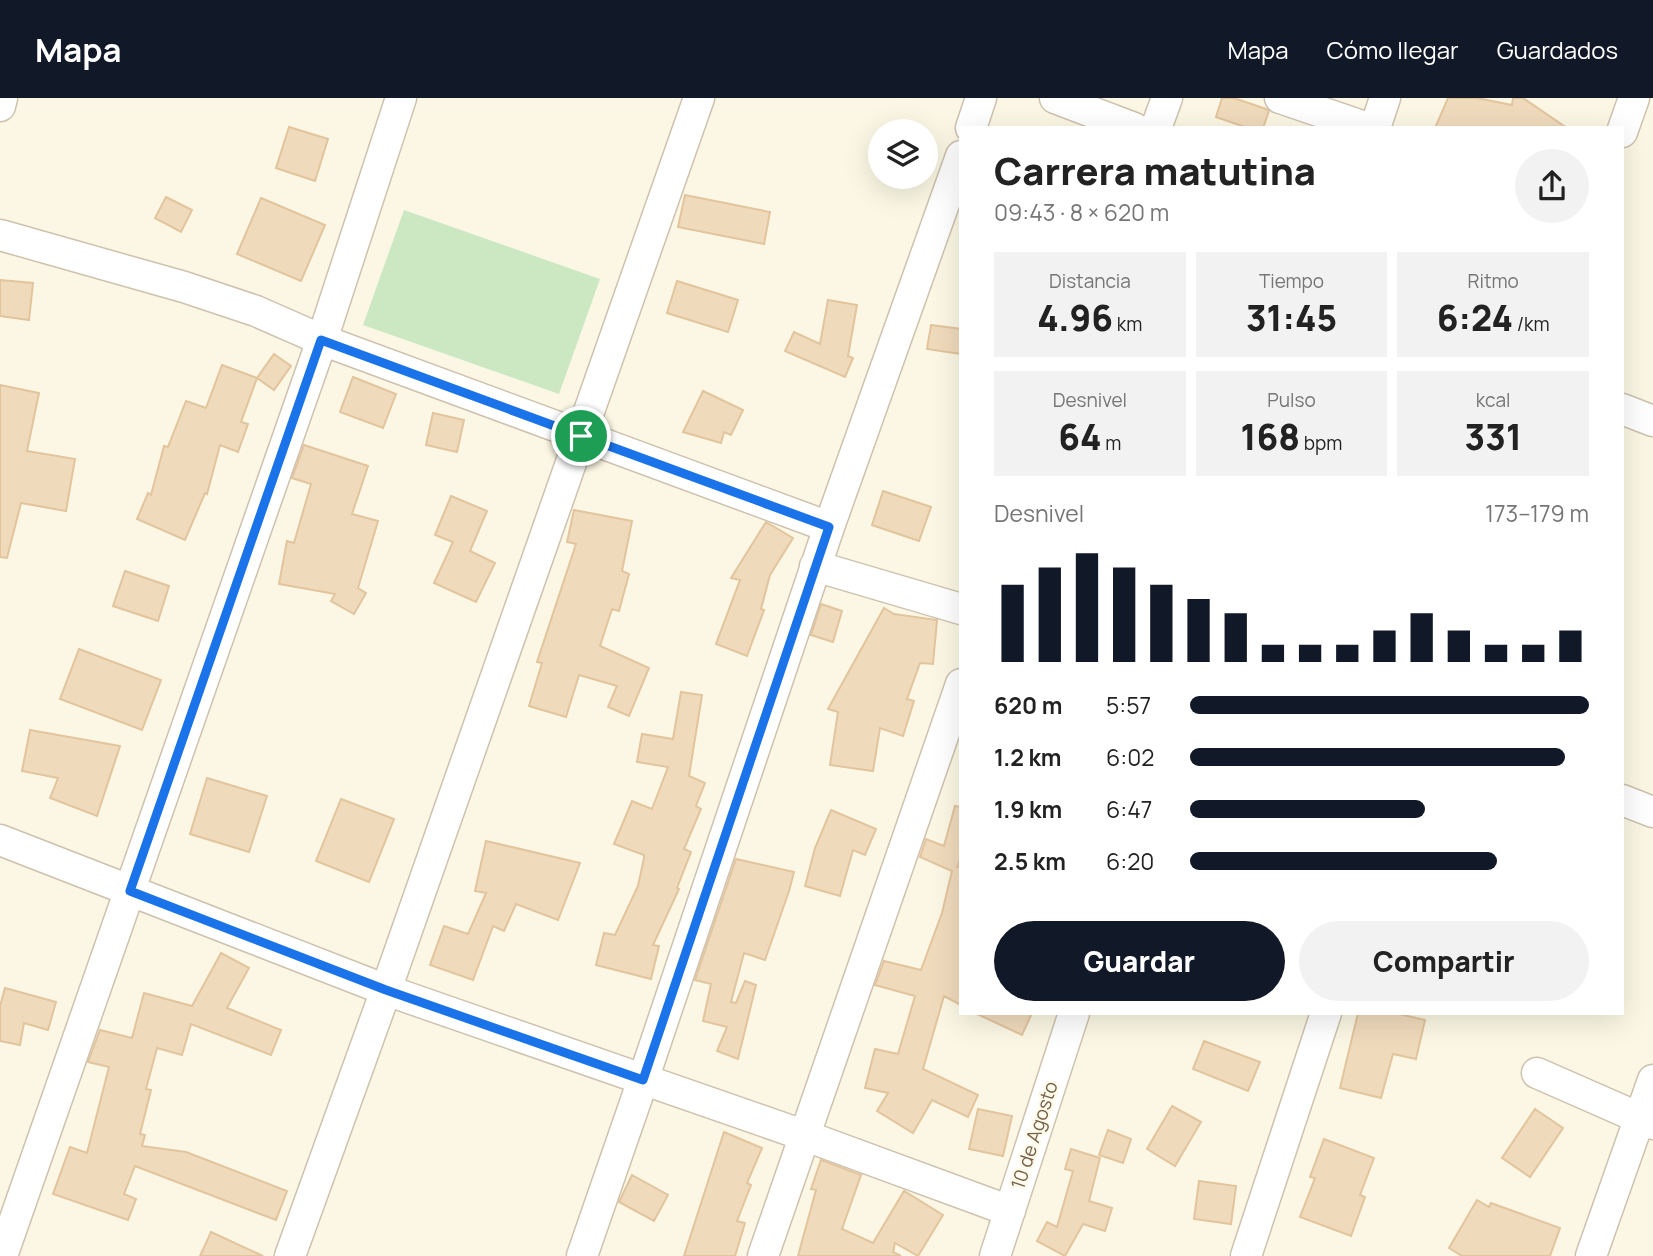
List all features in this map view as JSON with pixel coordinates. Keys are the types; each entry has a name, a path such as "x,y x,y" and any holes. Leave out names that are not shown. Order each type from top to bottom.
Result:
{"street":[{"path":"0,106 2,98"},
{"path":"2,1256 321,340 401,98"},
{"path":"290,1256 699,98"},
{"path":"972,126 981,98"},
{"path":"1055,98 1129,126"},
{"path":"1157,126 1167,98"},
{"path":"1280,98 1362,126"},
{"path":"1376,126 1385,98"},
{"path":"1624,126 1634,98"},
{"path":"582,1256 815,566 959,162"},
{"path":"0,235 184,287 256,311 321,340 829,527"},
{"path":"1624,410 1653,421"},
{"path":"815,566 959,607"},
{"path":"763,1256 959,690"},
{"path":"1624,801 1653,812"},
{"path":"0,840 386,990 806,1136 1010,1211"},
{"name":"10 de Agosto","path":"995,1256 1073,1015"},
{"path":"1246,1256 1325,1015"},
{"path":"1536,1073 1646,1121"},
{"path":"1591,1256 1646,1121 1653,1080"}],"green space":[{"path":"404,210 600,279 559,394 363,325"}],"building":[{"path":"1222,98 1234,98 1269,111 1264,126 1242,126 1216,117"},
{"path":"1448,98 1477,98 1512,105 1513,98 1523,98 1564,126 1436,126"},
{"path":"289,127 328,139 315,181 276,168"},
{"path":"685,195 770,212 764,244 678,227"},
{"path":"166,197 192,210 181,232 155,218"},
{"path":"261,198 325,225 301,281 237,254"},
{"path":"0,280 33,283 29,320 0,316"},
{"path":"677,281 738,300 728,332 667,313"},
{"path":"828,300 857,305 848,356 853,358 845,377 785,351 794,332 820,344"},
{"path":"931,325 959,329 959,354 927,349"},
{"path":"274,354 291,366 274,390 257,378"},
{"path":"222,365 257,378 241,422 248,424 238,452 220,445 207,494 205,493 185,540 137,519 148,493 151,495 164,446 168,447 186,401 206,408"},
{"path":"353,377 396,394 383,428 340,412"},
{"path":"0,385 39,393 27,451 75,459 66,511 21,503 7,558 0,557"},
{"path":"703,391 743,410 731,435 724,432 721,443 683,432"},
{"path":"433,413 464,420 457,452 426,445"},
{"path":"304,445 368,466 352,514 378,521 358,588 366,593 354,614 331,601 335,594 279,584 287,541 294,543 311,484 292,478"},
{"path":"883,491 931,507 919,541 872,525"},
{"path":"451,496 487,511 470,551 495,563 476,602 434,583 453,542 435,535"},
{"path":"574,510 632,521 622,571 629,574 619,611 612,609 600,646 649,668 629,716 608,707 617,686 579,675 566,717 529,706 542,663 537,662 576,544 567,542"},
{"path":"766,522 793,538 770,575 761,609 764,610 747,656 716,644 740,580 731,578"},
{"path":"125,571 169,586 158,621 113,606"},
{"path":"821,604 842,611 833,642 811,635"},
{"path":"884,608 894,614 937,620 933,664 920,663 907,699 914,701 903,736 880,728 873,771 830,765 838,712 828,709"},
{"path":"79,649 161,680 142,730 60,699"},
{"path":"681,692 702,695 689,776 705,783 696,806 701,809 684,849 691,852 677,888 679,889 653,945 659,946 651,979 596,965 604,933 615,935 638,886 644,858 644,855 614,844 632,801 652,809 668,767 637,762 642,734 673,739"},
{"path":"30,730 120,746 97,816 50,798 58,778 22,771"},
{"path":"207,778 267,796 249,852 190,834"},
{"path":"341,799 394,819 369,882 316,861"},
{"path":"955,806 959,807 959,1004 944,996 923,1069 978,1095 968,1117 932,1100 913,1133 877,1111 888,1093 865,1088 875,1049 898,1054 915,996 875,985 884,961 921,970 942,913 952,871 920,857 926,839 944,846"},
{"path":"831,810 876,829 865,855 853,850 840,896 805,886 815,848"},
{"path":"486,841 580,863 558,920 516,904 504,931 493,926 473,980 430,965 444,926 468,934 486,893 475,891"},
{"path":"736,859 794,872 765,960 744,953 731,1002 736,1003 745,981 756,985 738,1059 717,1051 727,1027 703,1021 711,984 695,980"},
{"path":"221,953 249,968 227,1008 281,1030 271,1055 191,1024 182,1055 157,1048 146,1089 151,1090 140,1134 145,1135 142,1146 186,1152 287,1191 276,1220 135,1166 124,1194 136,1199 128,1220 53,1194 70,1147 87,1153 109,1067 88,1062 100,1030 132,1038 144,993 192,1006"},
{"path":"5,988 56,1002 48,1030 24,1023 20,1045 0,1041 0,1006"},
{"path":"979,1015 1031,1015 1022,1035"},
{"path":"1358,1015 1404,1015 1425,1020 1416,1059 1393,1054 1381,1098 1340,1088"},
{"path":"1204,1041 1260,1062 1248,1091 1193,1069"},
{"path":"1172,1106 1201,1122 1175,1166 1147,1149"},
{"path":"978,1109 1012,1116 1003,1156 969,1149"},
{"path":"1535,1109 1563,1128 1530,1177 1502,1158"},
{"path":"1108,1130 1131,1139 1123,1163 1099,1155"},
{"path":"724,1132 762,1148 747,1183 751,1185 737,1221 745,1223 735,1256 684,1256"},
{"path":"1324,1139 1374,1158 1360,1195 1365,1197 1351,1236 1300,1217 1315,1178 1310,1177"},
{"path":"1071,1149 1100,1158 1089,1201 1112,1208 1105,1231 1083,1224 1065,1256 1037,1241 1047,1222 1057,1227 1073,1171 1065,1169"},
{"path":"821,1160 861,1175 842,1229 873,1243 904,1191 943,1215 918,1256 895,1243 893,1252 901,1256 798,1256 816,1190 811,1189"},
{"path":"632,1175 668,1195 654,1221 619,1202"},
{"path":"1199,1181 1236,1186 1231,1224 1194,1219"},
{"path":"1477,1200 1489,1207 1491,1203 1560,1228 1550,1256 1462,1256 1449,1248"},
{"path":"211,1232 263,1256 200,1256"}],"route":[{"path":"321,340 581,436 829,527 643,1080 386,990 130,891 321,340"}]}
